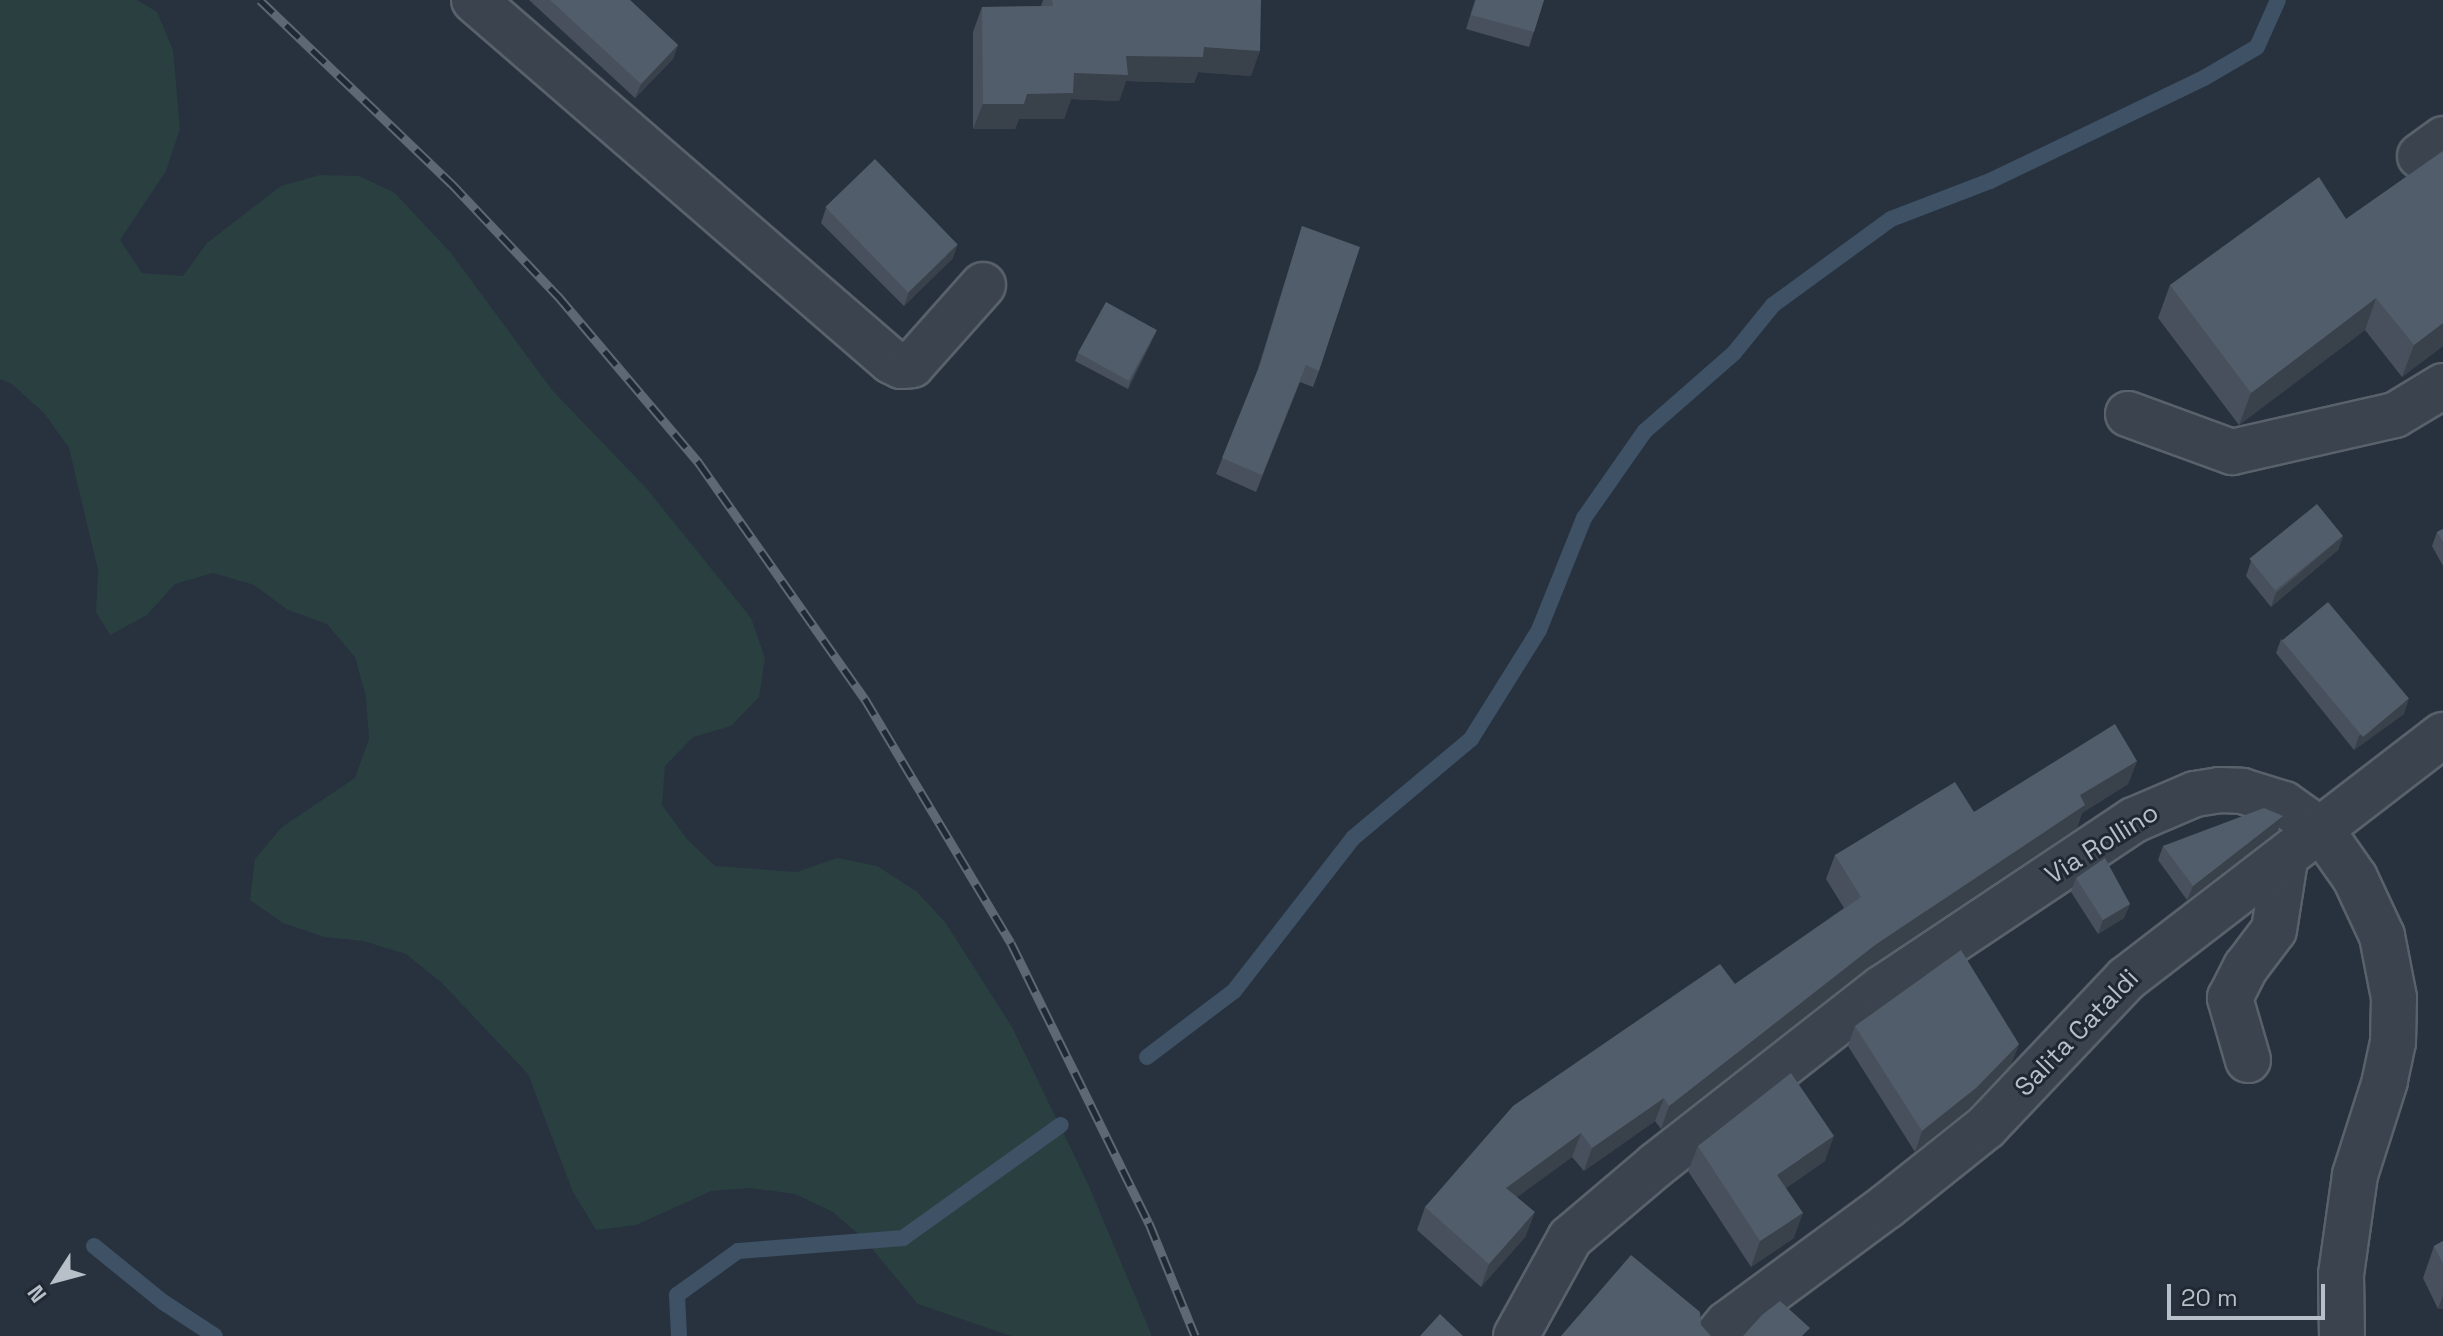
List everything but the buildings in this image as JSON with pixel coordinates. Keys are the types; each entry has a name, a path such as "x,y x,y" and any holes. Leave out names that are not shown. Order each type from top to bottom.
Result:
{"street":[{"path":"474,0 891,361 901,366 912,365 983,285"},
{"path":"2128,414 2232,452 2395,415 2443,386"},
{"path":"2313,823 2422,719 2443,710"},
{"name":"Salita Cataldi","path":"1717,1336 1727,1324 1887,1206 1986,1127 2126,979 2285,860 2313,823 2443,735"},
{"name":"Via Rollino","path":"1516,1336 1570,1238 1656,1165 1882,988 2134,820 2195,794 2219,790 2264,797 2313,823 2355,878 2382,936 2394,998 2393,1042 2385,1081 2355,1175 2344,1239 2342,1336"},
{"path":"2248,1060 2230,998 2246,967 2274,930 2285,860"}],"green space":[{"path":"0,0 137,0 157,12 173,50 180,129 166,171 120,240 142,273 183,276 207,243 281,186 320,175 359,176 395,193 451,253 552,390 647,489 751,618 765,658 759,697 731,726 693,737 665,766 662,805 687,839 715,866 797,872 837,858 877,866 916,891 945,922 1012,1027 1088,1184 1152,1336 1011,1336 918,1304 864,1239 833,1212 795,1194 750,1188 711,1191 636,1225 596,1230 573,1192 528,1074 442,983 406,954 363,941 324,937 283,923 250,900 255,859 282,827 355,778 369,739 366,697 355,657 327,624 288,610 254,585 213,573 175,584 147,615 110,635 96,612 98,570 69,448 44,413 12,384 0,379"}],"waterway":[{"path":"1147,1057 1234,991 1353,838 1471,739 1539,630 1584,518 1645,431 1734,353 1773,305 1891,219 1990,181 2204,78 2257,47 2278,0"},
{"path":"679,1336 677,1295 738,1251 903,1238 1061,1125"},
{"path":"94,1246 163,1302 215,1336"}],"railway":[{"path":"260,0 451,183 558,296 699,463 865,699 1011,943 1149,1223 1195,1336"}]}
